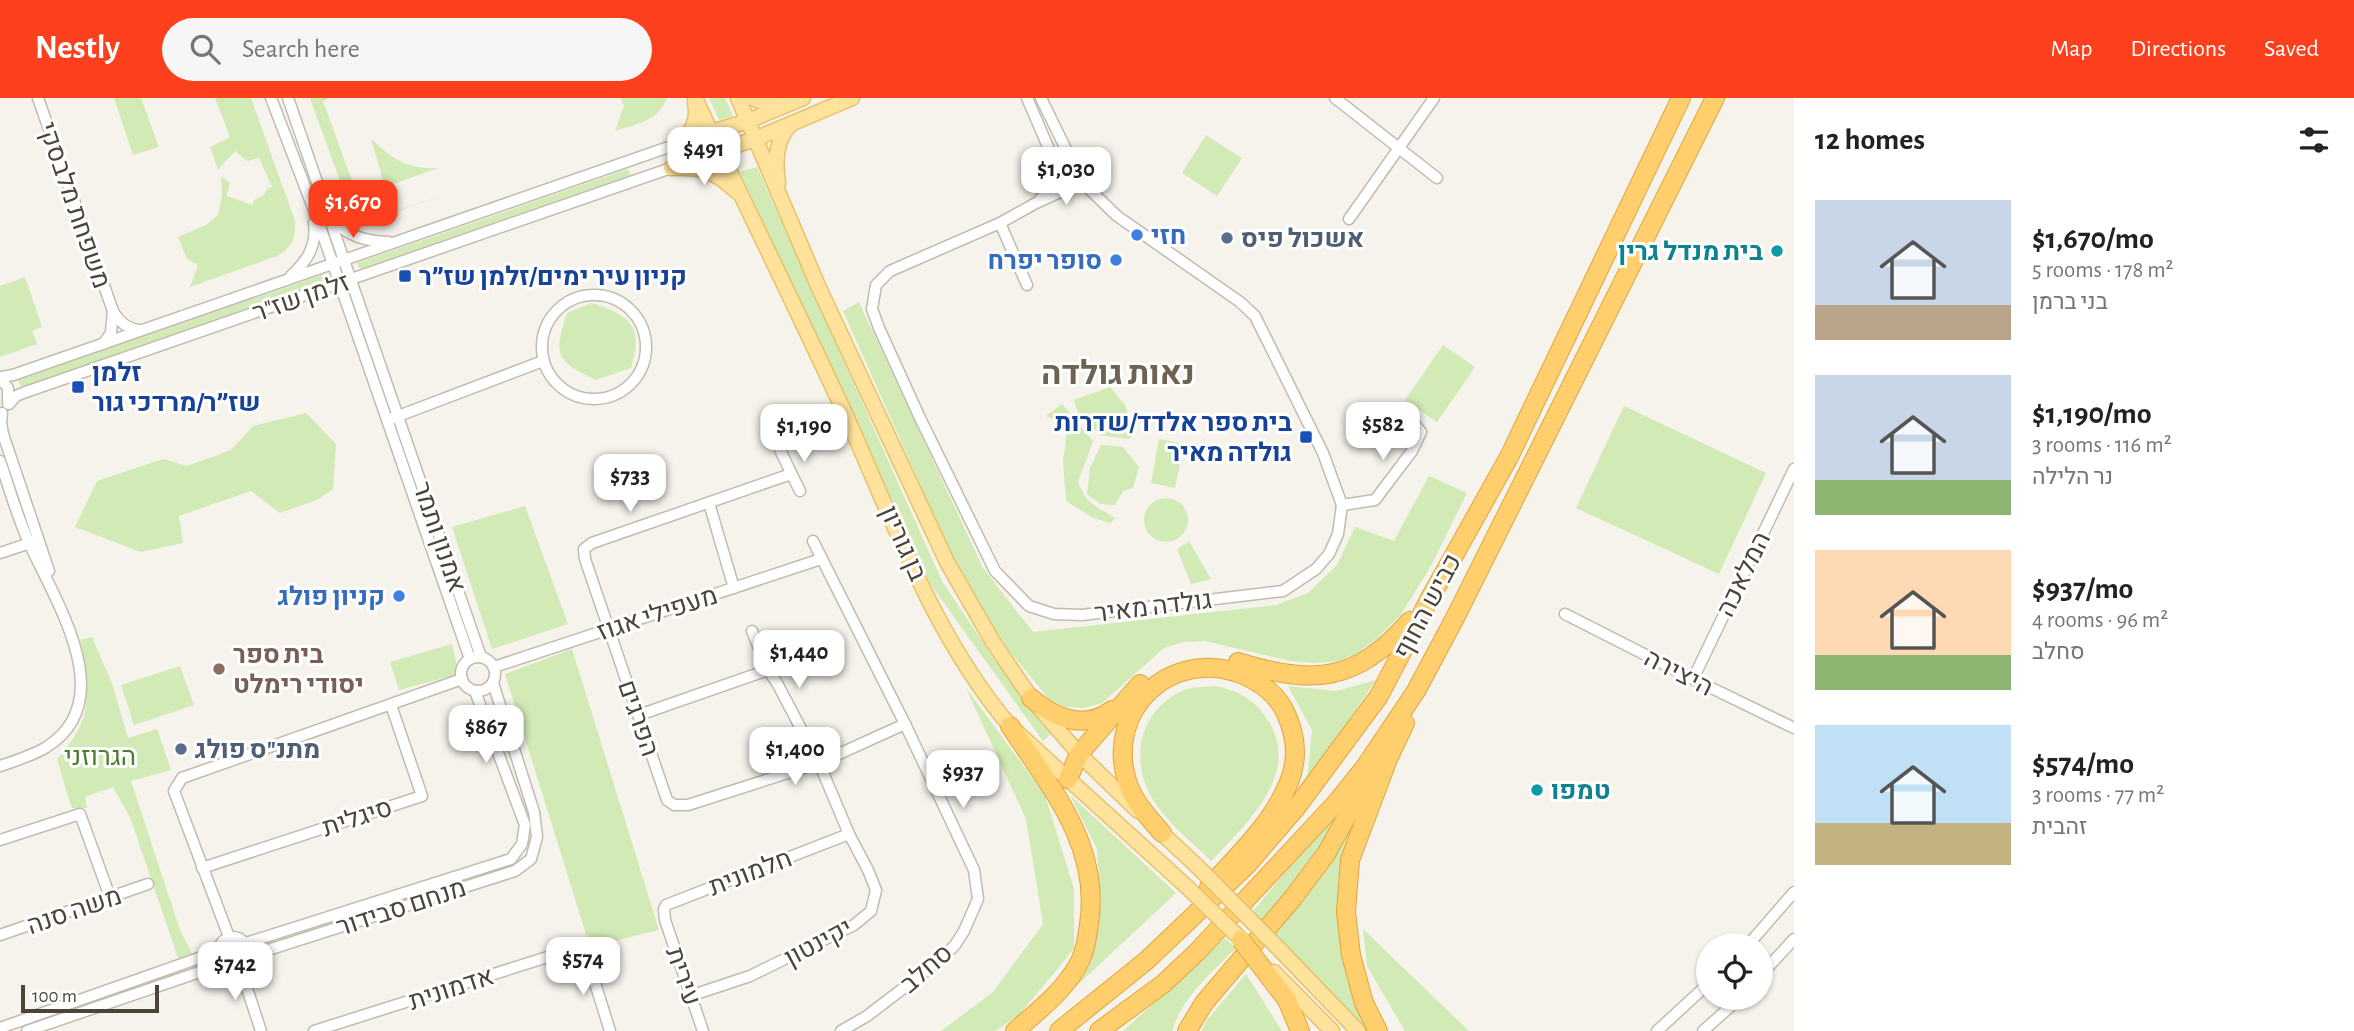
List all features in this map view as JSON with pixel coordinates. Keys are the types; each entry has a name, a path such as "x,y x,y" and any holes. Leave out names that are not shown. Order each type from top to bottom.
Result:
{"highway":[{"name":"כביש החוף","path":"1059,1031 1146,961 1247,865 1296,808 1379,696 1509,457 1681,98"},
{"name":"כביש החוף","path":"1099,1031 1163,984 1328,812 1365,767 1416,691 1715,98"},
{"path":"1068,779 1079,754 1124,702 1149,677 1173,663 1189,659 1227,659 1293,675 1340,673 1357,666 1393,640 1429,600"},
{"path":"1378,1031 1364,1003 1351,955 1346,912 1350,860 1388,759 1456,616"},
{"path":"1146,961 1252,839 1289,783 1295,746 1290,722 1285,710 1271,692 1252,678 1225,669 1191,669 1177,673 1155,686 1136,705 1125,740 1125,770 1132,792 1162,833"},
{"path":"1187,1031 1204,1003 1293,898 1326,854 1416,691"},
{"path":"1031,698 1052,714 1077,721 1097,720 1124,702"},
{"path":"1010,726 1064,807 1076,831 1086,860 1092,896 1086,941 1079,964 1067,982 1015,1031"},
{"path":"1241,940 1265,967 1286,1000 1300,1031"}],"main road":[{"name":"בן גוריון","path":"695,98 819,357 929,599 964,662 1010,726 1186,886 1241,940"},
{"path":"676,145 687,137 694,125 695,98"},
{"name":"בן גוריון","path":"738,98 819,288 947,562 993,642 1031,698 1079,754 1196,866 1358,1031"},
{"path":"752,98 768,104 787,105"},
{"name":"זלמן שז\"ר","path":"712,132 748,121 803,98"},
{"name":"זלמן שז\"ר","path":"720,151 852,98"},
{"path":"781,199 776,159 781,137 792,124"},
{"path":"671,168 701,168 710,171 740,195"},
{"path":"1265,967 1332,1031"}],"street":[{"name":"משפחת מלבסקי","path":"38,98 113,311 129,328 143,330"},
{"path":"271,98 306,190 314,221 314,244 305,261 286,280"},
{"name":"אמנון ותמר","path":"288,98 344,260 348,308 387,420 436,581 476,658"},
{"path":"1027,98 1061,177 1071,187"},
{"path":"1041,98 1082,182 1117,216 1240,302 1255,316 1323,453 1342,505 1375,500 1412,451 1421,432 1413,422 1391,409"},
{"path":"1335,98 1437,178"},
{"path":"1349,219 1434,98"},
{"name":"זלמן שז\"ר","path":"0,378 712,132"},
{"name":"זלמן שז\"ר","path":"4,410 16,396 23,393 720,151"},
{"name":"גולדה מאיר","path":"1036,203 1061,177 1074,169"},
{"name":"גולדה מאיר","path":"1082,182 1000,223 890,271 876,285 872,309 879,328 995,571 1029,606 1054,614 1082,615 1283,591 1316,569 1329,554 1338,534 1342,505"},
{"name":"אמנון ותמר","path":"306,190 333,264 361,308 399,416 476,658"},
{"path":"329,215 352,236 396,242"},
{"path":"1000,223 1027,285"},
{"path":"361,308 366,282 381,269"},
{"path":"311,293 337,297 348,308"},
{"path":"584,295 602,295 617,300 632,310 644,330 646,358 639,374 622,391 605,398 589,399 571,394 561,388 549,374 543,361 541,343 551,315 565,303 584,295"},
{"name":"משפחת מלבסקי","path":"103,344 111,333 113,311"},
{"path":"387,420 543,361"},
{"path":"0,378 8,388 1,422 3,434 34,542"},
{"path":"780,450 800,491"},
{"path":"0,461 69,627 81,683 76,714 67,729 45,748 0,765"},
{"name":"המלאכה","path":"1693,679 1794,469"},
{"path":"734,588 709,503 791,474"},
{"name":"הפרגים","path":"709,503 584,548 585,559 608,629 667,800 674,804 688,805 819,763"},
{"name":"סחלב","path":"813,541 905,724 974,870 978,899 964,931 939,961 867,1016 841,1031"},
{"path":"0,553 34,542"},
{"name":"מעפילי אגוז","path":"494,667 821,559"},
{"name":"היצירה","path":"1565,614 1794,728"},
{"name":"יקינטון","path":"690,996 761,971 854,925 871,911 876,890 819,763 768,670 752,632"},
{"path":"476,658 490,662 494,667 495,678 486,689 475,691 462,679 463,668 476,658"},
{"path":"639,715 768,670"},
{"path":"229,937 174,791 182,778 462,679"},
{"name":"מנחם סבידור","path":"243,960 515,871 531,859 537,837 534,813 493,683"},
{"name":"מנחם סבידור","path":"246,943 512,859 522,844 525,825 475,691"},
{"name":"סיגלית","path":"202,868 422,796 391,705"},
{"path":"819,763 905,724"},
{"path":"0,840 80,814 110,897"},
{"name":"חלמונית","path":"666,920 666,905 849,834"},
{"name":"משה סנה","path":"0,935 148,884"},
{"path":"1758,933 1794,892"},
{"name":"עירית","path":"666,920 703,1031"},
{"path":"226,963 219,951 222,942 229,937 239,937 246,943 243,960 261,1031"},
{"path":"1773,962 1794,939"},
{"name":"אדמונית","path":"314,1031 337,1028 576,948 586,954 610,1031"},
{"path":"0,1028 219,951"},
{"path":"27,1031 226,963 235,965 243,960"},
{"path":"1657,1031 1696,995"},
{"path":"1703,1031 1727,1010"}],"green space":[{"path":"114,98 141,98 159,147 133,155"},
{"path":"215,98 251,98 295,221 295,233 290,246 277,256 190,287 198,265 187,259 178,237 206,225 218,215 222,196 221,176 230,183 227,196 252,205 254,200 272,187 259,158 247,161 235,151 218,170 210,147 230,137"},
{"path":"310,98 330,98 323,101 359,200 388,214 466,187 387,215 366,213 352,204 343,189"},
{"path":"621,98 667,98 652,117 615,131 624,106"},
{"path":"709,98 725,98 733,116 719,120"},
{"path":"1206,135 1242,158 1217,196 1182,173"},
{"path":"371,139 401,162 417,167 438,168 385,187"},
{"path":"757,167 942,581 994,659 1052,733 1043,741 931,585 740,172"},
{"path":"628,169 631,175 360,269 357,263"},
{"path":"325,274 327,281 21,387 18,380"},
{"path":"25,277 42,327 32,331 37,344 0,357 0,286"},
{"path":"859,302 983,568 1033,632 1276,605 1308,593 1337,565 1355,527 1394,541 1429,476 1467,493 1432,564 1400,616 1357,653 1339,661 1314,663 1290,661 1205,641 1184,642 1164,648 1102,703 1084,708 1065,707 1049,699 1007,648 960,574 843,311"},
{"path":"592,303 616,313 631,324 636,342 631,368 596,380 566,362 559,348 567,313"},
{"path":"1443,345 1475,367 1437,422 1405,400"},
{"path":"1110,387 1125,405 1135,433 1129,439 1101,435 1079,416 1074,400"},
{"path":"1062,404 1093,441 1078,482 1081,490 1097,507 1115,518 1111,523 1093,518 1066,501 1063,460 1068,426 1046,416"},
{"path":"1624,406 1766,473 1719,574 1576,508"},
{"path":"306,413 336,444 333,489 319,499 280,513 251,491 179,516 183,543 141,552 75,527 97,481 163,459 187,466 231,450 253,426"},
{"path":"1159,439 1184,444 1175,488 1151,483"},
{"path":"1101,445 1123,447 1139,467 1133,488 1123,491 1115,505 1100,504 1087,494 1090,468"},
{"path":"1166,498 1182,504 1188,520 1182,536 1166,542 1150,536 1144,520 1150,504"},
{"path":"525,506 568,624 492,649 452,527"},
{"path":"1189,541 1211,579 1191,584 1177,549"},
{"name":"הגרוזני","path":"92,637 113,686 128,738 157,729 171,770 131,781 180,930 195,959 179,961 130,817 113,787 85,797 87,808 72,808 70,803 57,759 74,737 85,712 86,675 80,640"},
{"path":"452,644 459,674 399,690 390,662"},
{"path":"572,649 659,930 590,947 505,674"},
{"path":"180,666 194,705 134,725 121,685"},
{"path":"1376,680 1307,781 1312,730 1288,686 1336,691"},
{"path":"1217,686 1247,698 1264,714 1277,742 1278,761 1274,780 1265,798 1239,832 1211,861 1158,807 1149,792 1140,760 1146,728 1165,702 1189,689"},
{"path":"966,688 1045,795 1074,889 1074,949 1018,1016 995,1031 941,1031 993,992 1043,924 1026,819"},
{"path":"1374,776 1346,845 1338,890 1339,931 1343,952 1354,992 1370,1031 1367,1031 1274,935 1298,901"},
{"path":"1351,794 1313,860 1264,924 1253,911"},
{"path":"1070,795 1176,893 1071,991 1091,963 1101,904 1097,849"},
{"path":"1363,929 1469,1031 1405,1031 1367,966"},
{"path":"1225,938 1236,948 1190,996 1172,1031 1123,1031"},
{"path":"1246,974 1282,1031 1202,1031 1206,1021"}],"place":[{"name":"חזי","path":"1137,235"},
{"name":"אשכול פיס","path":"1227,238"},
{"name":"בית מנדל גרין","path":"1777,251"},
{"name":"סופר יפרח","path":"1116,260"},
{"name":"קניון עיר ימים/זלמן שז״ר","path":"405,276"},
{"name":"זלמן שז״ר/מרדכי גור","path":"78,387"},
{"name":"בית ספר אלדד/שדרות גולדה מאיר","path":"1306,437"},
{"name":"קניון פולג","path":"399,596"},
{"name":"בית ספר יסודי רימלט","path":"219,669"},
{"name":"מתנ\"ס פולג","path":"181,749"},
{"name":"טמפו","path":"1537,790"}],"district":[{"name":"נאות גולדה","path":"1118,372"}]}
